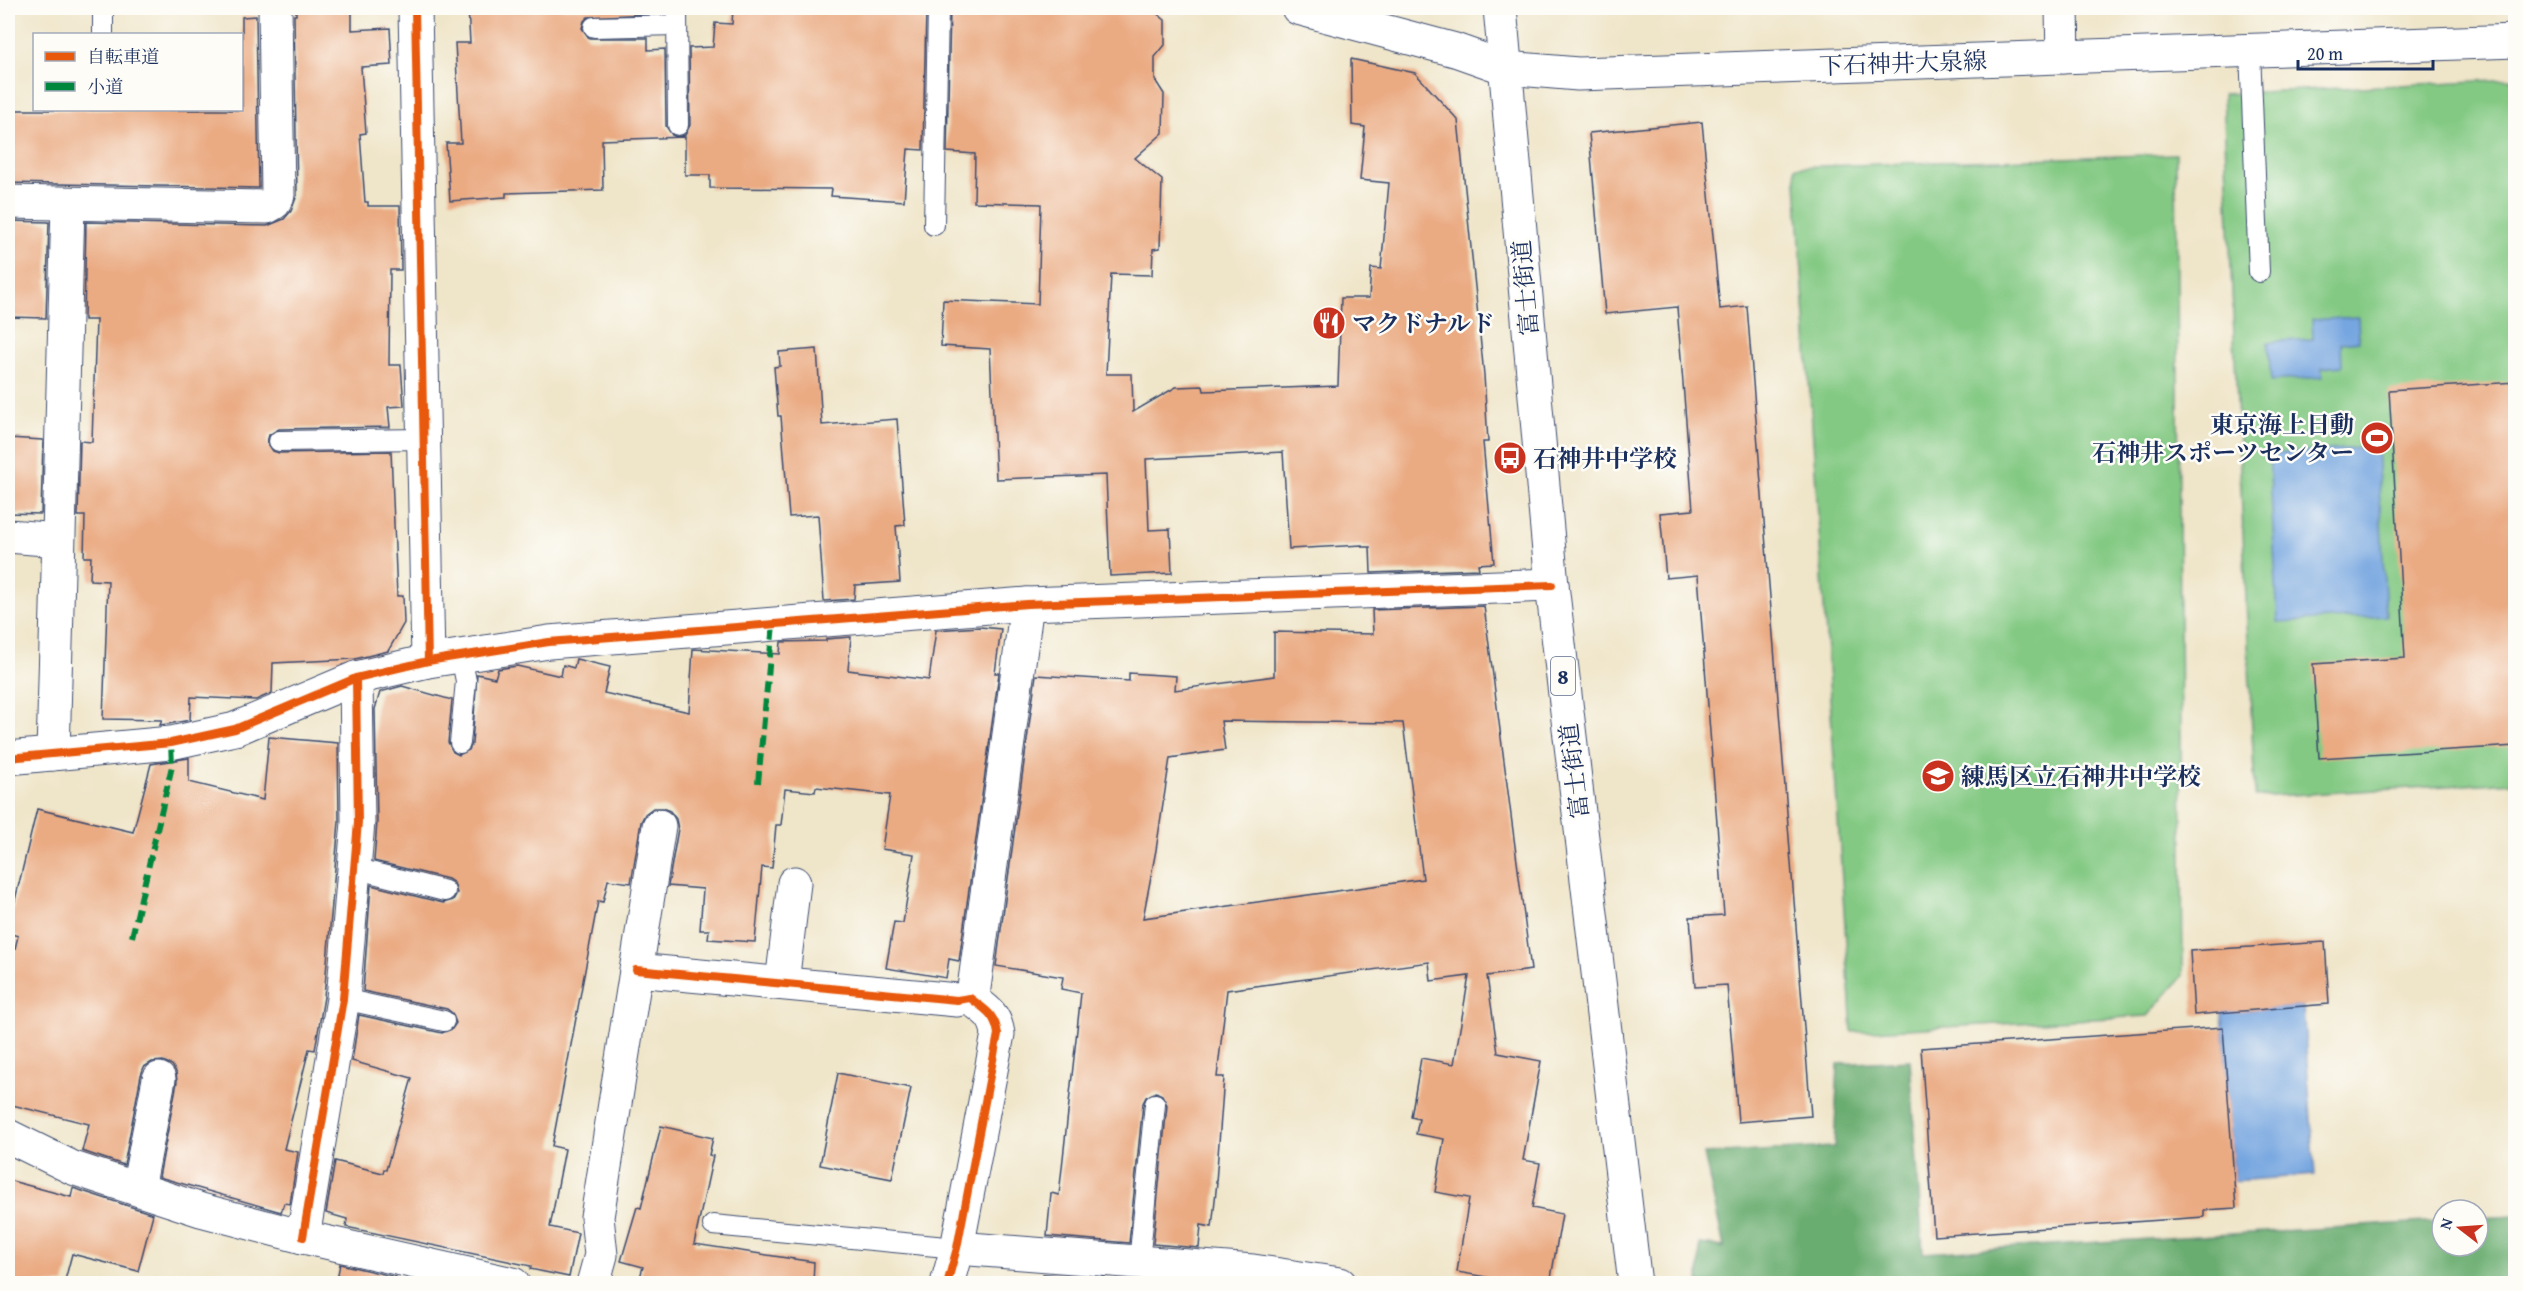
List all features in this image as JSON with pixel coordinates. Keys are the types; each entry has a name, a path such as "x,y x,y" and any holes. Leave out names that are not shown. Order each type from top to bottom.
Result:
{"street":[{"path":"8,202 68,205 267,207 274,203 278,195 275,8"},
{"path":"415,8 428,661"},
{"name":"下石神井大泉線","path":"1298,8 1455,50 1506,68 1578,74 2516,41"},
{"name":"富士街道","path":"1500,8 1551,585 1635,1284"},
{"path":"2062,8 2063,57"},
{"path":"52,754 68,205"},
{"path":"8,536 58,540"},
{"path":"8,764 52,754 171,744 235,729 356,678 428,661 549,642 1027,604 1551,585"},
{"path":"970,998 974,988 1027,604"},
{"path":"303,1237 343,999 358,822 356,678"},
{"path":"593,1284 602,1255 597,1217 659,825"},
{"path":"783,984 794,883"},
{"path":"636,970 957,1000 970,998 996,1020 998,1034 948,1284"},
{"path":"138,1189 159,1079"},
{"path":"8,1136 73,1168 201,1210 303,1237 513,1284"},
{"path":"957,1248 1139,1262 1252,1277 1340,1284"}],"lane":[{"path":"103,8 103,33"},
{"path":"934,225 938,8"},
{"path":"594,27 677,16 678,125"},
{"path":"2250,51 2259,272"},
{"path":"279,441 424,439"},
{"path":"460,744 466,681 461,656"},
{"path":"354,868 445,891"},
{"path":"343,999 444,1021"},
{"path":"1139,1262 1155,1104"},
{"path":"714,1225 957,1248"}],"green space":[{"name":"東京海上日動 石神井スポーツセンター","path":"2515,79 2515,782 2255,797 2223,94"},
{"path":"2176,154 2183,976 2148,1016 1852,1032 1795,167"},
{"path":"1910,1060 1923,1253 2430,1222 2430,1258 2490,1258 2490,1217 2515,1216 2515,1283 1699,1283 1700,1244 1724,1247 1704,1154 1834,1147 1838,1064"}],"water":[{"path":"2358,317 2359,341 2341,343 2342,366 2322,368 2322,377 2271,381 2268,342 2313,339 2312,320"},
{"path":"2377,447 2386,616 2278,622 2269,454"},
{"path":"2303,1006 2315,1175 2234,1181 2222,1012"}],"building":[{"path":"296,8 352,8 352,30 390,28 392,65 361,67 366,133 360,134 365,202 368,202 368,206 400,206 401,270 390,270 389,365 401,365 404,406 388,407 390,427 279,429 269,435 267,442 273,451 279,453 391,451 397,596 403,596 404,623 388,651 355,659 273,663 272,693 256,700 191,697 190,720 160,725 162,720 103,719 108,581 90,580 91,557 84,557 85,516 78,516 80,441 92,442 96,320 84,320 86,222 267,226 284,219 291,211 297,195 294,15 296,15"},
{"path":"468,8 646,8 647,14 588,17 582,28 589,38 648,38 648,50 665,49 666,126 672,135 678,137 685,135 690,125 689,48 713,47 715,23 732,24 733,8 926,8 923,150 908,149 904,201 831,196 832,189 710,188 710,175 685,175 685,137 602,140 603,190 506,193 506,197 450,201 446,143 461,143 455,43 470,43"},
{"path":"950,8 1150,8 1165,20 1165,45 1155,57 1155,80 1164,94 1163,133 1135,158 1162,180 1160,248 1153,249 1152,275 1111,274 1106,374 1132,374 1133,412 1176,387 1203,386 1204,391 1338,386 1341,298 1369,298 1371,268 1381,269 1389,183 1360,180 1365,127 1352,125 1351,59 1415,73 1458,120 1484,375 1488,442 1483,442 1494,563 1478,564 1479,569 1371,573 1370,547 1362,547 1362,545 1289,549 1283,452 1146,459 1149,530 1170,529 1172,573 1110,576 1106,475 996,479 990,349 941,346 943,300 1038,304 1041,204 974,202 975,154 947,152"},
{"path":"256,16 259,188 8,183 8,110 243,111 242,17"},
{"path":"1702,122 1720,309 1747,306 1811,1116 1738,1122 1727,985 1695,987 1690,917 1724,915 1698,575 1666,578 1660,513 1693,510 1677,307 1605,314 1589,133"},
{"path":"8,221 49,222 46,318 8,317"},
{"path":"817,349 822,425 897,419 905,525 896,526 900,582 855,585 854,599 824,601 818,515 789,517 781,416 778,416 774,367 780,366 779,352"},
{"path":"2516,382 2516,746 2319,758 2313,664 2405,658 2389,390"},
{"path":"8,438 43,440 41,514 8,513"},
{"path":"1484,606 1531,970 1487,976 1498,1053 1541,1061 1523,1160 1540,1163 1532,1208 1562,1214 1550,1284 1526,1284 1457,1272 1469,1198 1435,1192 1444,1139 1416,1134 1419,1119 1411,1117 1421,1058 1454,1064 1469,976 1431,981 1429,962 1227,990 1217,1077 1224,1077 1217,1182 1212,1227 1201,1225 1199,1248 1153,1244 1167,1105 1162,1095 1156,1092 1146,1097 1143,1103 1129,1243 1047,1236 1051,1193 1059,1195 1081,993 1061,989 1063,977 996,966 1036,675 1129,681 1129,673 1176,676 1175,690 1274,676 1274,632 1373,634 1372,610","holes":["1221,721 1403,723 1423,879 1143,918 1170,758 1225,750"]},
{"path":"980,627 1001,629 995,673 999,673 959,961 949,959 946,978 886,968 894,922 903,923 914,854 882,849 890,795 816,787 815,792 785,789 781,825 776,825 772,868 762,867 755,942 708,939 709,930 700,930 703,889 668,886 678,829 676,819 670,811 653,808 645,814 641,822 631,883 608,880 603,902 598,901 552,1146 565,1149 550,1227 578,1233 569,1277 530,1269 531,1266 346,1227 347,1219 326,1213 335,1161 383,1173 384,1169 386,1170 412,1078 352,1061 359,1015 442,1033 452,1029 456,1023 452,1013 447,1009 363,991 371,885 443,903 453,900 457,893 454,883 448,879 374,861 377,822 375,709 380,692 402,686 452,700 448,742 453,752 459,755 469,750 472,744 477,674 495,678 498,669 517,666 561,676 563,665 574,668 576,659 610,667 604,693 689,712 693,649 780,654 781,642 826,641 826,639 851,637 848,670 929,680 936,630"},
{"path":"269,737 338,743 339,821 324,997 315,1050 309,1049 284,1149 298,1152 290,1204 284,1203 281,1212 159,1177 177,1082 176,1072 172,1065 163,1061 152,1062 144,1067 141,1075 124,1165 82,1151 89,1124 8,1104 8,978 18,936 8,933 8,929 37,809 133,832 151,764 189,758 189,782 263,800"},
{"path":"2325,942 2329,1004 2194,1015 2190,951"},
{"path":"2223,1027 2236,1208 2204,1210 2204,1217 1934,1236 1921,1048"},
{"path":"838,1073 911,1088 892,1179 820,1165"},
{"path":"661,1126 713,1138 709,1155 713,1156 694,1244 814,1262 813,1284 638,1284 643,1267 621,1261 637,1207 641,1208"},
{"path":"8,1180 71,1197 73,1188 153,1214 138,1271 72,1254 64,1284 8,1284"},
{"path":"340,1264 396,1277 395,1284 336,1284"},
{"path":"1043,1274 1105,1278 1103,1284 1042,1284"}],"marked path":[{"path":"758,783 773,624"},
{"path":"132,937 172,766 171,743"}],"cycle path":[{"path":"415,8 428,661"},
{"path":"8,758 171,743 235,729 356,678 428,661 549,642 1027,604 1552,585"},
{"path":"303,1237 343,999 358,822 356,678"},
{"path":"636,970 957,1000 970,998 989,1013 995,1022 998,1034 957,1248 947,1284"}],"place":[{"name":"マクドナルド","path":"1329,323"},
{"name":"東京海上日動 石神井スポーツセンター","path":"2377,438"},
{"name":"石神井中学校","path":"1510,458"},
{"name":"練馬区立石神井中学校","path":"1938,776"}]}
